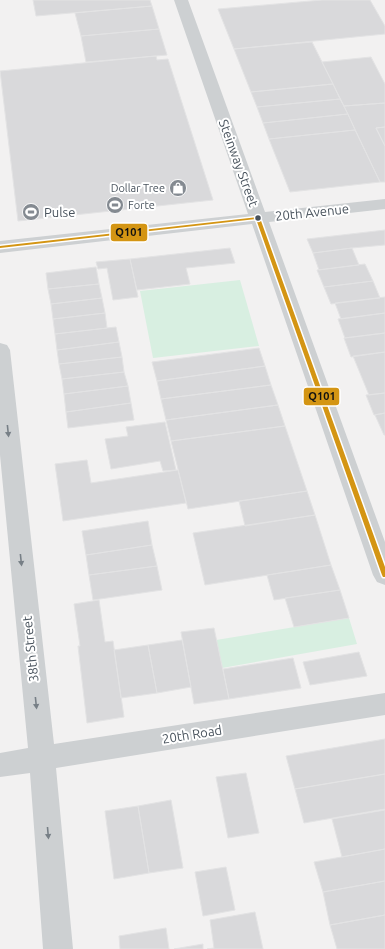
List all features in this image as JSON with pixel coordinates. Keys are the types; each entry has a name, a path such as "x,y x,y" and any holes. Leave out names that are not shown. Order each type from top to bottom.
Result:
{"street":[{"name":"Steinway Street","path":"181,0 385,575"},
{"name":"20th Avenue","path":"0,246 385,204"},
{"name":"38th Street","path":"0,350 42,758 58,949"},
{"name":"20th Road","path":"0,765 385,704"}],"green space":[{"path":"240,280 259,346 153,358 140,291"},
{"path":"349,618 357,644 222,668 216,640"}],"building":[{"path":"33,0 150,0 152,6 36,16"},
{"path":"322,0 370,0 385,26 385,34 234,49 218,9"},
{"path":"152,6 159,29 81,36 75,13"},
{"path":"159,29 167,55 86,62 81,36"},
{"path":"312,42 333,84 251,92 234,49"},
{"path":"156,56 157,60 168,59 213,200 18,221 0,71"},
{"path":"371,57 385,84 385,103 344,106 322,62"},
{"path":"333,84 340,99 257,107 251,92"},
{"path":"340,99 348,114 263,123 257,107"},
{"path":"385,103 385,127 376,128 385,146 385,182 380,182 344,106"},
{"path":"348,114 355,130 269,139 263,123"},
{"path":"385,127 385,146 376,128"},
{"path":"355,130 380,182 290,192 269,139"},
{"path":"385,230 385,245 313,253 307,239"},
{"path":"230,248 235,263 186,268 190,284 137,290 130,259"},
{"path":"352,248 359,265 319,270 313,253"},
{"path":"130,259 138,297 113,300 107,268 98,269 96,262"},
{"path":"365,264 373,281 324,287 317,270"},
{"path":"96,267 99,284 48,289 46,273"},
{"path":"373,281 380,298 331,304 324,287"},
{"path":"99,284 102,298 51,304 48,289"},
{"path":"385,297 385,313 341,319 335,303"},
{"path":"102,298 105,313 53,319 51,304"},
{"path":"105,313 107,328 55,334 53,319"},
{"path":"385,313 385,333 345,338 338,319"},
{"path":"116,327 119,342 57,350 55,334"},
{"path":"385,333 385,352 351,357 344,338"},
{"path":"119,342 122,357 59,364 57,350"},
{"path":"259,348 265,366 157,381 152,362"},
{"path":"385,352 385,393 369,395 353,356"},
{"path":"122,357 124,372 62,379 59,364"},
{"path":"265,366 271,385 161,399 157,381"},
{"path":"124,372 128,386 64,394 62,379"},
{"path":"271,385 278,405 166,420 161,399"},
{"path":"128,386 131,403 66,412 64,394"},
{"path":"385,393 385,413 374,415 366,395"},
{"path":"131,403 134,420 68,428 66,412"},
{"path":"278,405 285,426 171,441 166,420"},
{"path":"385,413 385,435 384,435 375,415"},
{"path":"165,422 176,470 163,471 160,461 111,469 105,439 128,436 126,427"},
{"path":"285,426 307,491 188,509 171,441"},
{"path":"87,460 91,483 178,470 186,503 63,521 55,464"},
{"path":"307,491 315,515 245,526 239,501"},
{"path":"315,515 331,565 205,585 193,533"},
{"path":"148,521 152,545 86,555 82,531"},
{"path":"152,545 157,566 89,575 86,555"},
{"path":"331,565 340,590 274,600 267,575"},
{"path":"157,566 162,590 93,600 89,575"},
{"path":"340,590 349,618 294,627 285,598"},
{"path":"99,600 105,642 113,641 124,717 87,723 78,646 80,646 74,604"},
{"path":"214,628 229,699 194,704 181,632"},
{"path":"182,640 191,687 157,693 148,645"},
{"path":"148,645 157,693 121,698 114,650"},
{"path":"359,652 367,676 310,685 303,662"},
{"path":"293,658 301,688 229,699 223,669"},
{"path":"385,739 385,774 295,789 286,756"},
{"path":"246,773 259,833 228,838 216,777"},
{"path":"385,774 385,809 304,823 295,789"},
{"path":"171,800 183,868 149,873 138,806"},
{"path":"138,806 149,873 114,879 105,811"},
{"path":"385,810 385,849 342,857 332,819"},
{"path":"385,849 385,881 323,892 314,862"},
{"path":"226,867 235,910 203,916 195,872"},
{"path":"385,881 385,915 330,925 323,892"},
{"path":"255,912 263,949 207,949 214,948 210,920"},
{"path":"385,915 385,949 337,949 330,925"},
{"path":"166,928 169,949 120,949 119,936"},
{"path":"203,944 203,949 174,949"}],"transit line":[{"name":"Q101","path":"258,218 385,575"},
{"name":"Q101","path":"0,247 258,218"}],"place":[{"name":"Dollar Tree","path":"178,188"},
{"name":"Forte","path":"115,205"},
{"name":"Pulse","path":"31,212"}]}
